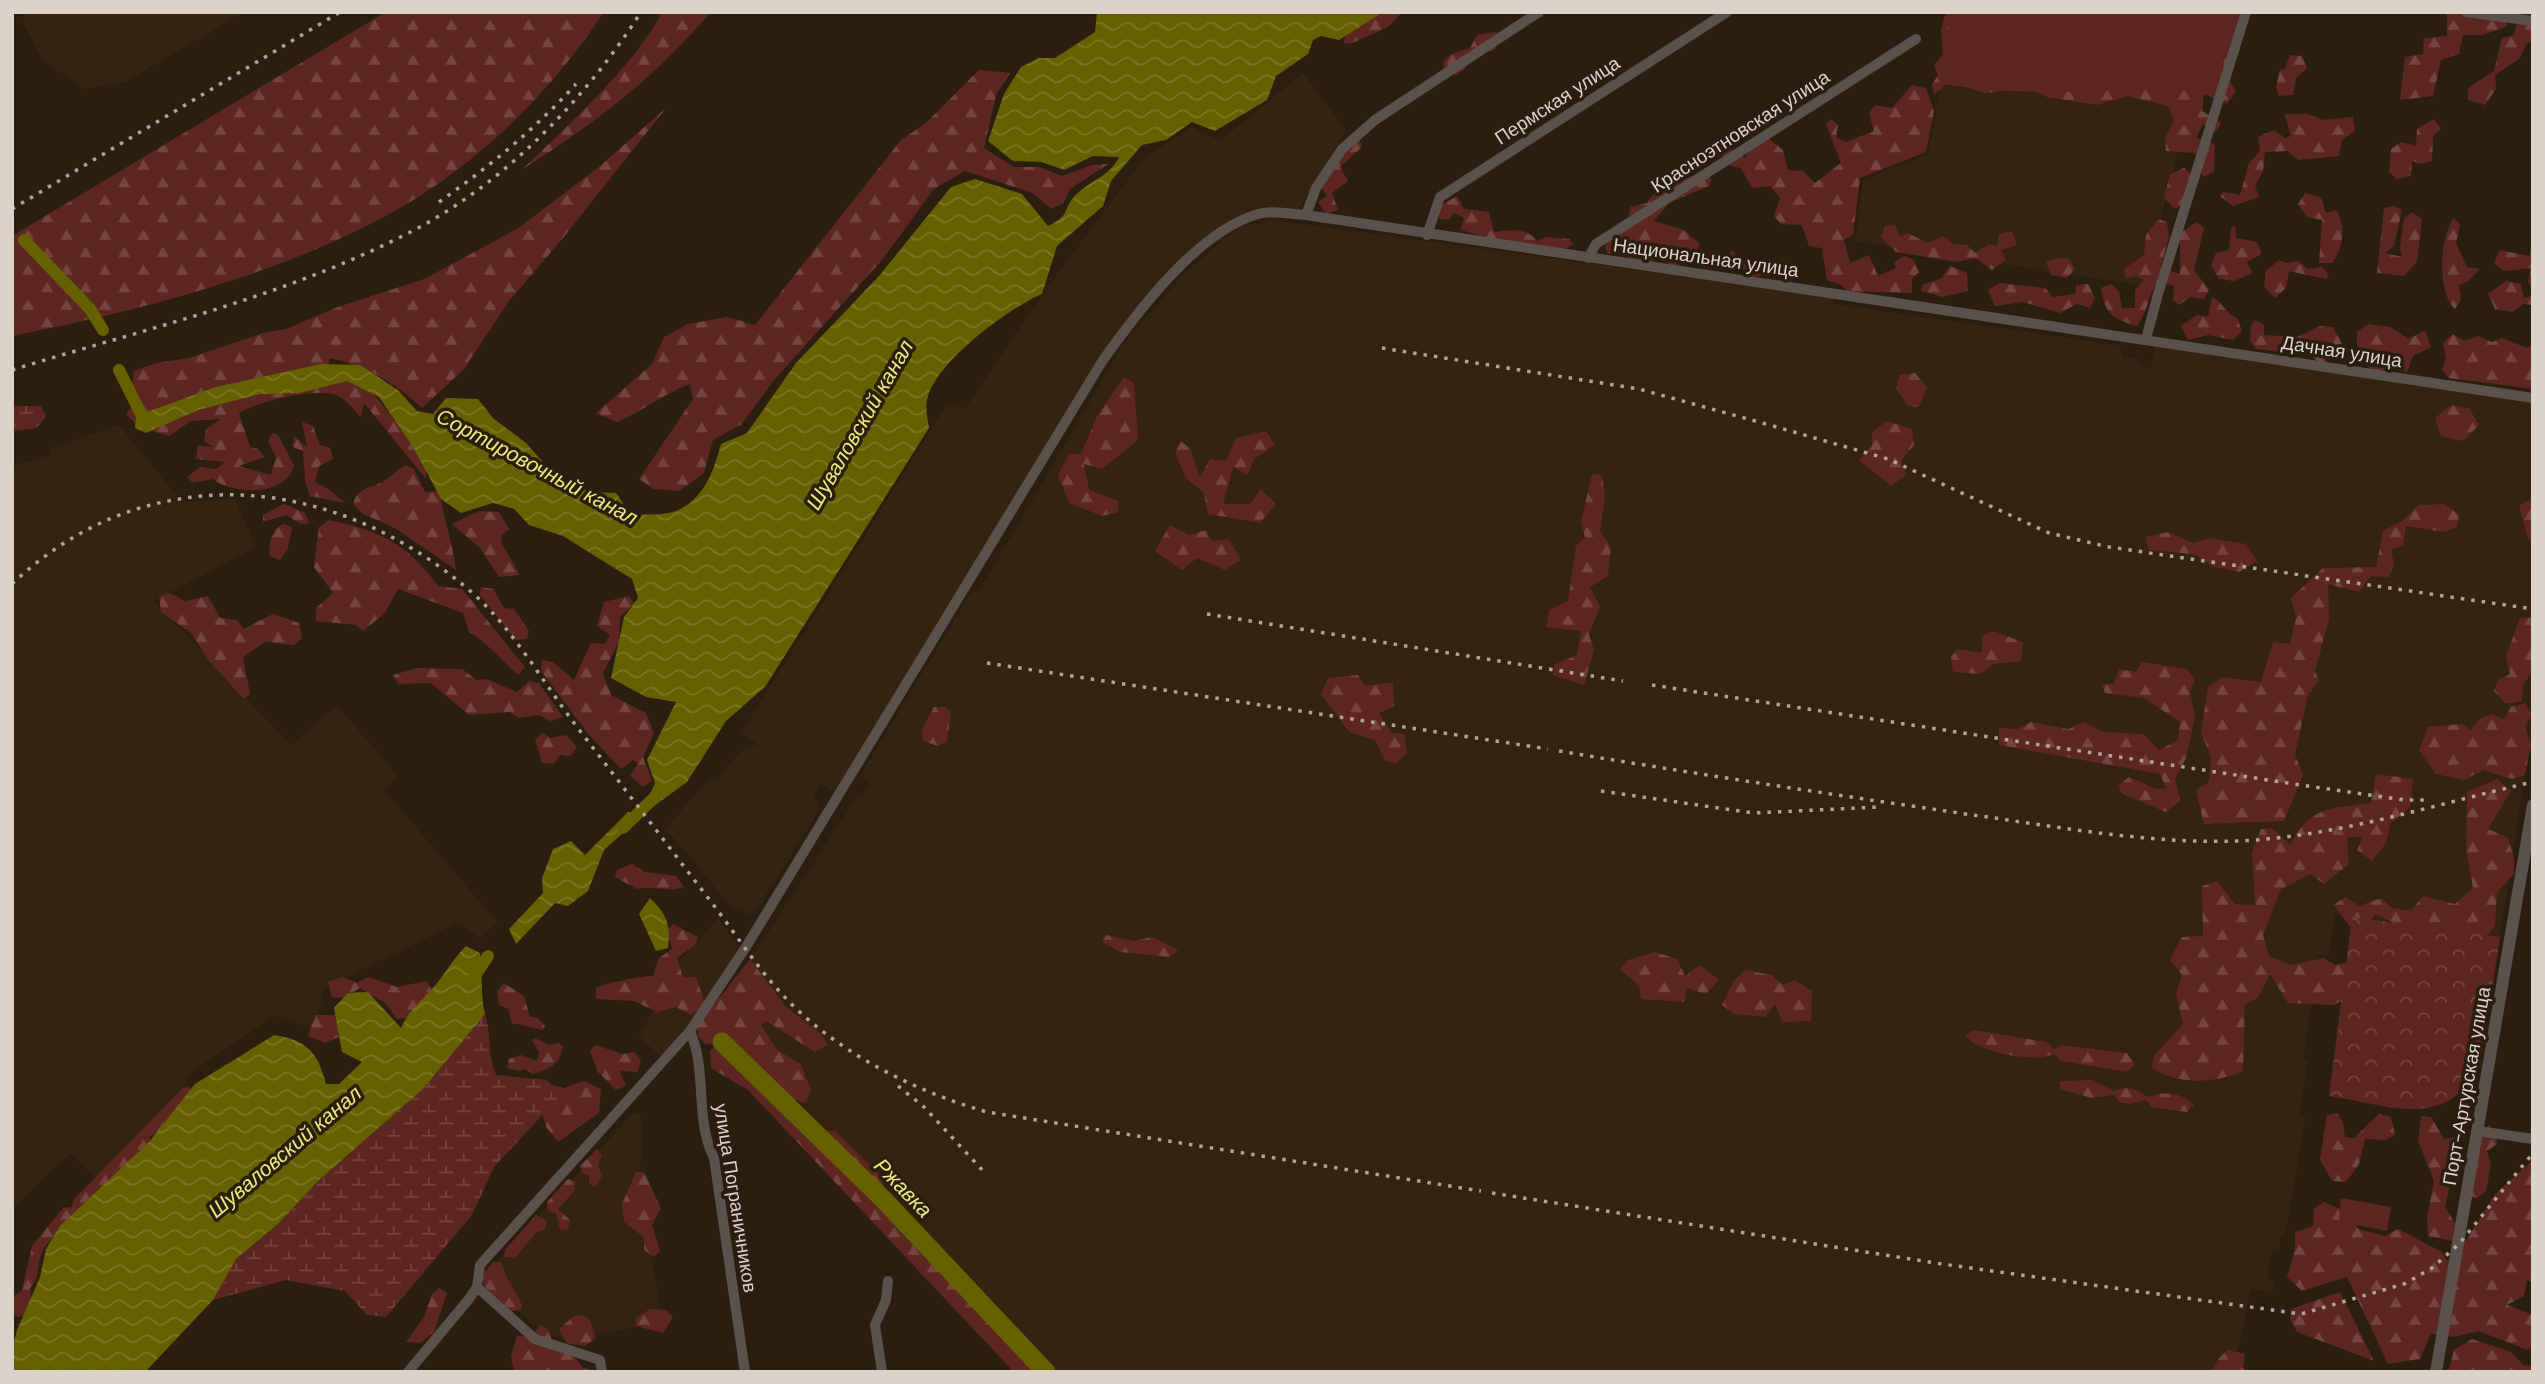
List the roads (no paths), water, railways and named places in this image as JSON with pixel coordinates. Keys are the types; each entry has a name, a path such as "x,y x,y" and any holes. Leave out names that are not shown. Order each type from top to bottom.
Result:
{"street":[{"path":"1306,215 1316,188 1342,149 1375,120 1539,12"},
{"name":"Пермская улица","path":"1427,235 1440,198 1727,12"},
{"path":"2146,339 2165,269 2246,12"},
{"path":"2466,12 2533,21"},
{"name":"Красноэтновская улица","path":"1588,258 1596,244 1916,39"},
{"name":"Национальная улица","path":"690,1031 832,807 1103,359 1139,312 1179,269 1226,228 1261,213 1306,215 1427,235 2146,339"},
{"name":"Дачная улица","path":"2146,339 2533,398"},
{"name":"Порт-Артурская улица","path":"2436,1372 2533,806"},
{"path":"408,1372 477,1287 480,1265 690,1031"},
{"name":"улица Пограничников","path":"690,1031 699,1052 704,1139 714,1158 745,1372"},
{"path":"2478,1131 2533,1139"},
{"path":"882,1372 875,1325 886,1300 888,1281"},
{"path":"477,1287 535,1339 600,1360 602,1372"}],"water":[{"path":"1097,12 1383,12 1339,40 1321,36 1313,40 1308,54 1276,76 1267,100 1215,131 1192,122 1166,140 1142,145 1111,181 1103,206 1057,246 1042,294 993,324 943,370 927,400 929,428 765,687 726,721 687,782 654,806 646,803 655,783 647,760 676,702 646,697 611,678 624,617 638,598 632,579 563,536 529,525 514,509 493,503 461,513 441,499 413,447 379,397 347,381 299,393 260,394 198,410 146,433 135,428 136,416 216,387 321,364 360,365 398,390 417,411 433,414 446,398 478,399 493,418 526,443 556,477 590,492 616,493 631,515 676,511 694,500 701,492 711,474 721,444 747,433 796,363 879,276 951,187 975,179 1022,194 1048,226 1063,216 1069,203 1079,192 1110,170 1119,157 1093,156 1064,170 1042,162 1013,161 988,141 1004,94 1021,67 1039,58 1055,58 1095,32"},
{"path":"628,812 635,813 634,823 604,850 588,891 568,906 555,903 516,944 509,929 543,893 542,878 553,849 571,841 585,855"},
{"path":"650,898 664,915 669,933 668,948 656,951 639,914"},
{"path":"466,946 480,953 485,1014 423,1089 318,1181 278,1224 236,1259 213,1300 145,1372 12,1372 12,1350 17,1330 40,1277 46,1249 60,1226 149,1142 195,1084 274,1035 303,1044 315,1056 326,1084 339,1084 362,1062 342,1052 334,1008 348,993 368,992 401,1028 411,1012"}],"waterway":[{"name":"Сортировочный канал","path":"24,240 90,309 103,330"},
{"name":"Сортировочный канал","path":"119,370 146,424"},
{"name":"Шуваловский канал","path":"623,828 660,792"},
{"name":"Шуваловский канал","path":"473,979 488,956"},
{"name":"Ржавка","path":"722,1042 883,1199 1046,1372"}],"railway":[{"path":"12,209 340,12"},
{"path":"12,370 270,291 321,273 418,228 484,186 543,134 596,75 641,12"},
{"path":"439,202 511,147 576,84"},
{"path":"1382,348 1639,389 1766,424"},
{"path":"1773,426 1888,459 2049,533 2109,547 2533,609"},
{"path":"12,584 76,536 124,513 175,500 240,495 314,506 350,518 385,533 418,552 449,574 491,611 754,961 802,1014 850,1051 931,1093 987,1112 1481,1191"},
{"path":"1207,614 1623,681"},
{"path":"987,663 1548,749"},
{"path":"1652,685 2307,786 2405,800 2428,800"},
{"path":"1559,751 2072,829 2171,840 2237,841 2312,833 2533,782"},
{"path":"1601,791 1754,813 1880,807"},
{"path":"898,1086 924,1107 986,1174"},
{"path":"1492,1193 1942,1264 2301,1314 2404,1284 2432,1268 2459,1244 2533,1153"}]}
